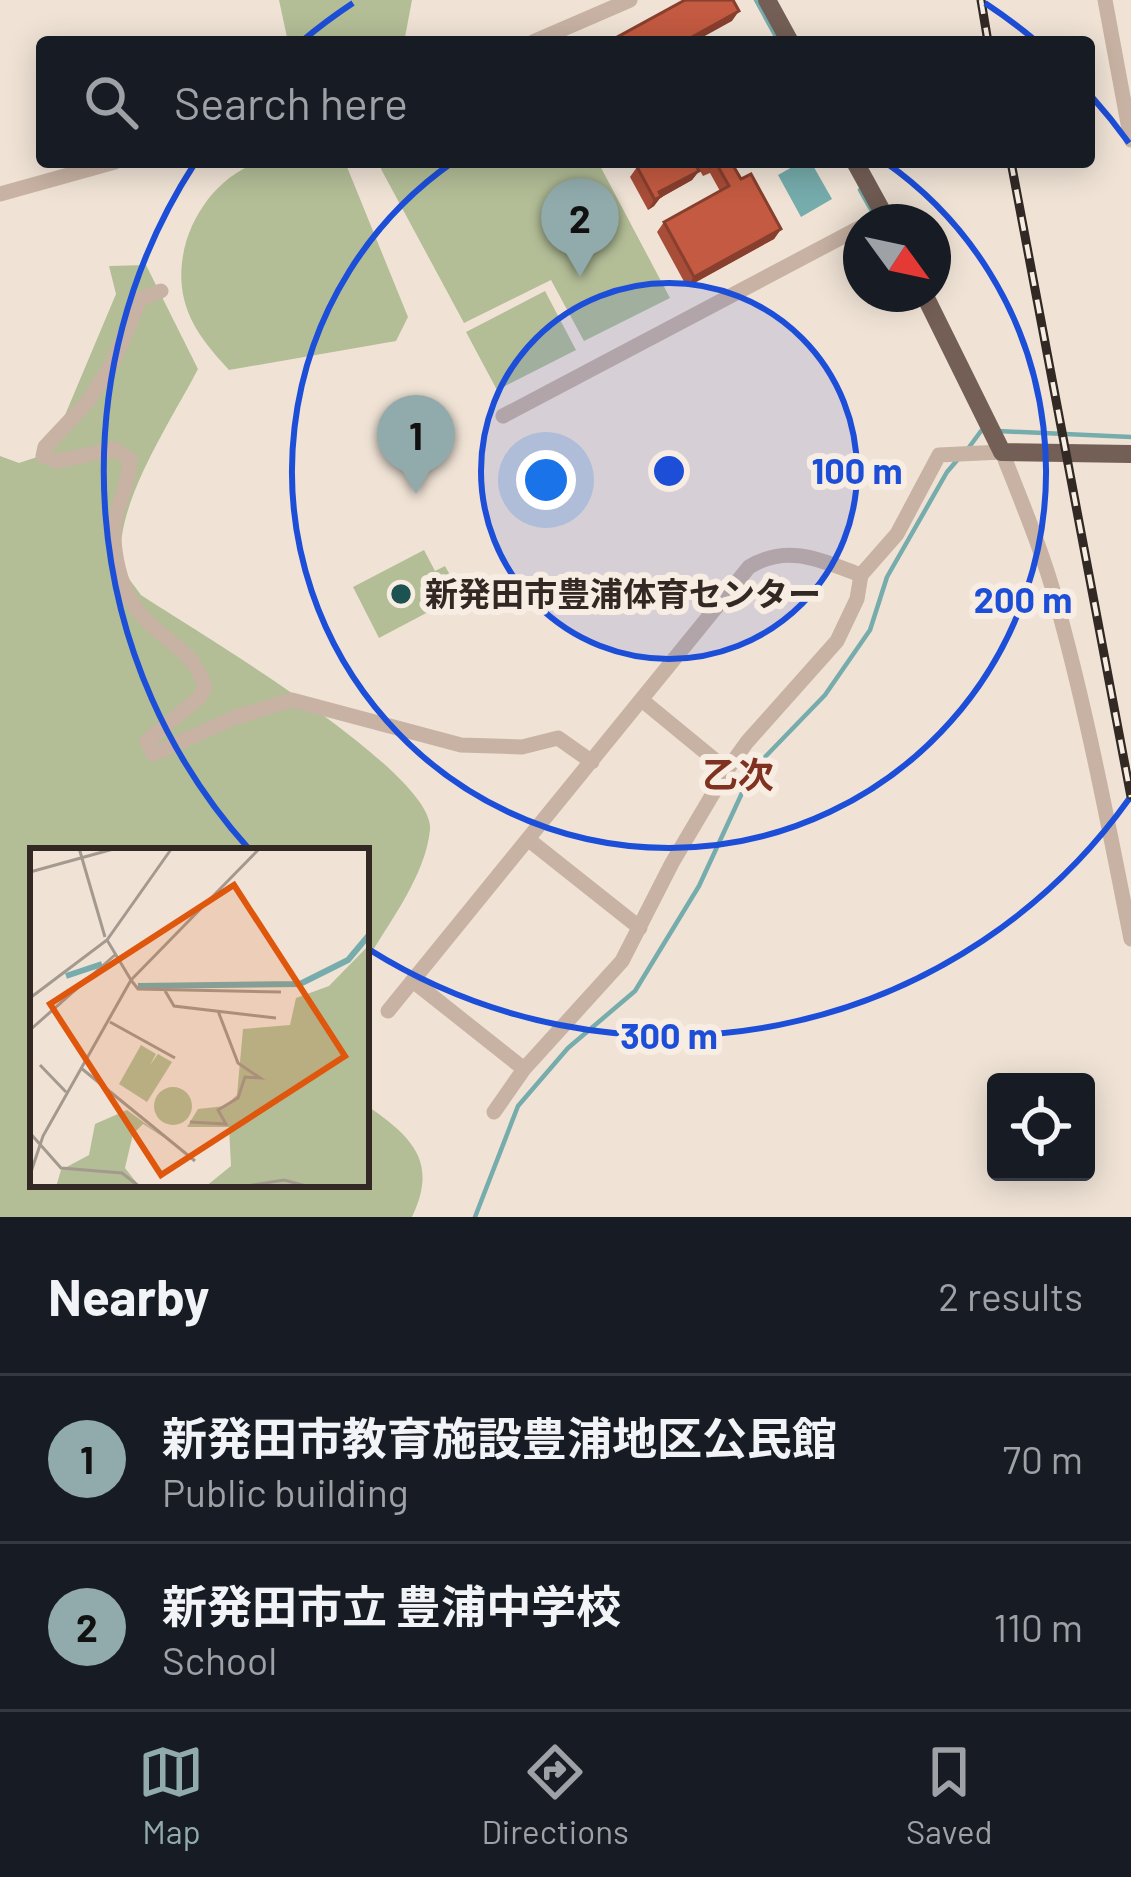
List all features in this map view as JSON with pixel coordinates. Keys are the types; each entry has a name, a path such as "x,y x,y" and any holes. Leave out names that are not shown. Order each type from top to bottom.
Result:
{"main road":[{"path":"767,0 787,36"},
{"path":"858,168 874,204"},
{"path":"933,312 1002,452 1131,454"}],"street":[{"path":"547,36 631,0"},
{"path":"1105,0 1131,140"},
{"path":"0,194 93,168"},
{"path":"503,416 843,237"},
{"path":"161,291 140,299 113,362 89,400 45,447 44,456 58,461 114,449 130,459 130,473 114,512 114,541 126,592 146,620 194,660 205,687 200,697 147,741 152,754 236,717 292,700 461,745 522,747 559,738 592,762"},
{"path":"494,1112 524,1069 622,962 672,863 727,770 837,641 857,599 861,575 897,534 939,454 1002,452 1057,603 1131,939"},
{"path":"388,1011 737,581 761,560 804,554 861,575"},
{"path":"643,700 727,770"},
{"path":"529,839 640,928"},
{"path":"413,981 524,1069"}],"green space":[{"path":"279,0 412,0 405,36 287,36"},
{"path":"347,168 408,317 396,341 229,370 191,319 181,278 188,236 197,217 223,183 240,171"},
{"path":"601,168 670,298 584,341 551,280 464,323 381,169"},
{"path":"146,265 198,369 135,490 121,541 125,571 141,595 355,739 421,805 430,830 414,882 369,957 369,848 30,848 30,1187 369,1187 369,1107 396,1128 416,1152 423,1180 412,1217 0,1217 0,456 19,463 49,453 116,294 109,266"},
{"path":"545,291 576,350 497,390 466,332"},
{"name":"新発田市豊浦体育センター","path":"424,550 435,571 445,566 450,575 439,581 449,601 379,638 353,587"}],"water":[{"path":"790,168 814,168 832,199 801,217 778,175"}],"building":[{"path":"685,0 733,0 739,11 694,36 619,36"},
{"path":"638,168 697,168 659,192 655,200"},
{"path":"719,168 735,168 741,179 751,174 781,229 694,277 664,222 729,186"}],"waterway":[{"path":"756,0 776,36"},
{"path":"860,190 868,204"},
{"path":"967,450 981,431"},
{"path":"998,431 1131,437"},
{"path":"475,1217 518,1106 568,1048 635,991 699,886 748,780 825,695 870,630 887,577 959,458"}],"railway":[{"path":"981,0 987,36"},
{"path":"1012,168 1131,797"}],"place":[{"name":"新発田市立 豊浦中学校","path":"580,277"},
{"name":"新発田市教育施設豊浦地区公民館","path":"416,494"},
{"name":"新発田市豊浦体育センター","path":"401,594"}],"district":[{"name":"乙次","path":"738,775"}]}
